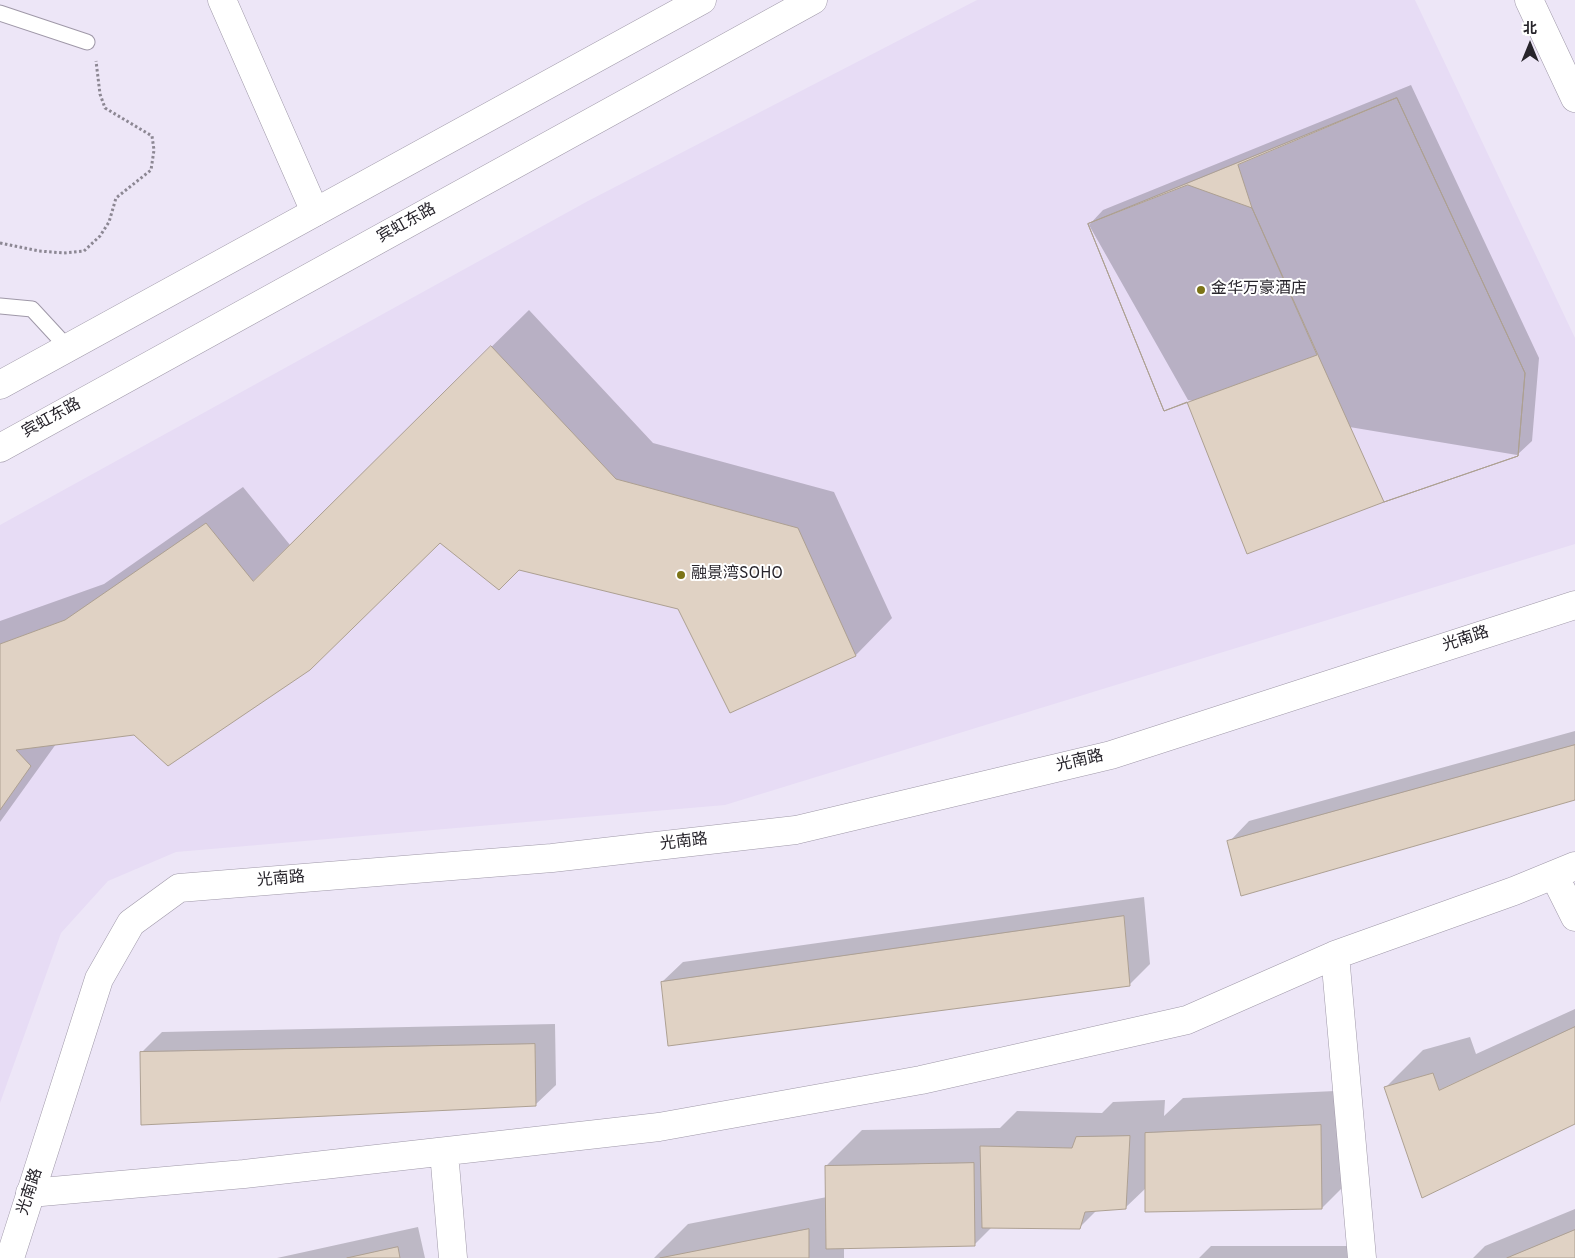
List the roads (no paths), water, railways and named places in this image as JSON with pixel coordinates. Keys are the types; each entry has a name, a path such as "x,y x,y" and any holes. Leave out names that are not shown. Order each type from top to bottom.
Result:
{"main road":[{"path":"222,0 315,212"},
{"path":"0,386 702,0"},
{"name":"宾虹东路","path":"0,448 813,0"},
{"path":"1529,0 1575,98"},
{"name":"光南路","path":"10,1258 99,979 131,923 179,888 552,858 796,830 1111,755 1575,605"},
{"path":"30,1193 244,1174 659,1127 921,1080 1187,1020 1335,955 1514,891 1564,870 1575,917"},
{"path":"1335,955 1362,1258"},
{"path":"444,1152 453,1258"}],"lane":[{"path":"0,13 86,42"},
{"path":"0,306 32,309 68,348"}],"place":[{"name":"金华万豪酒店","path":"1201,290"},
{"name":"融景湾SOHO","path":"681,575"}]}
